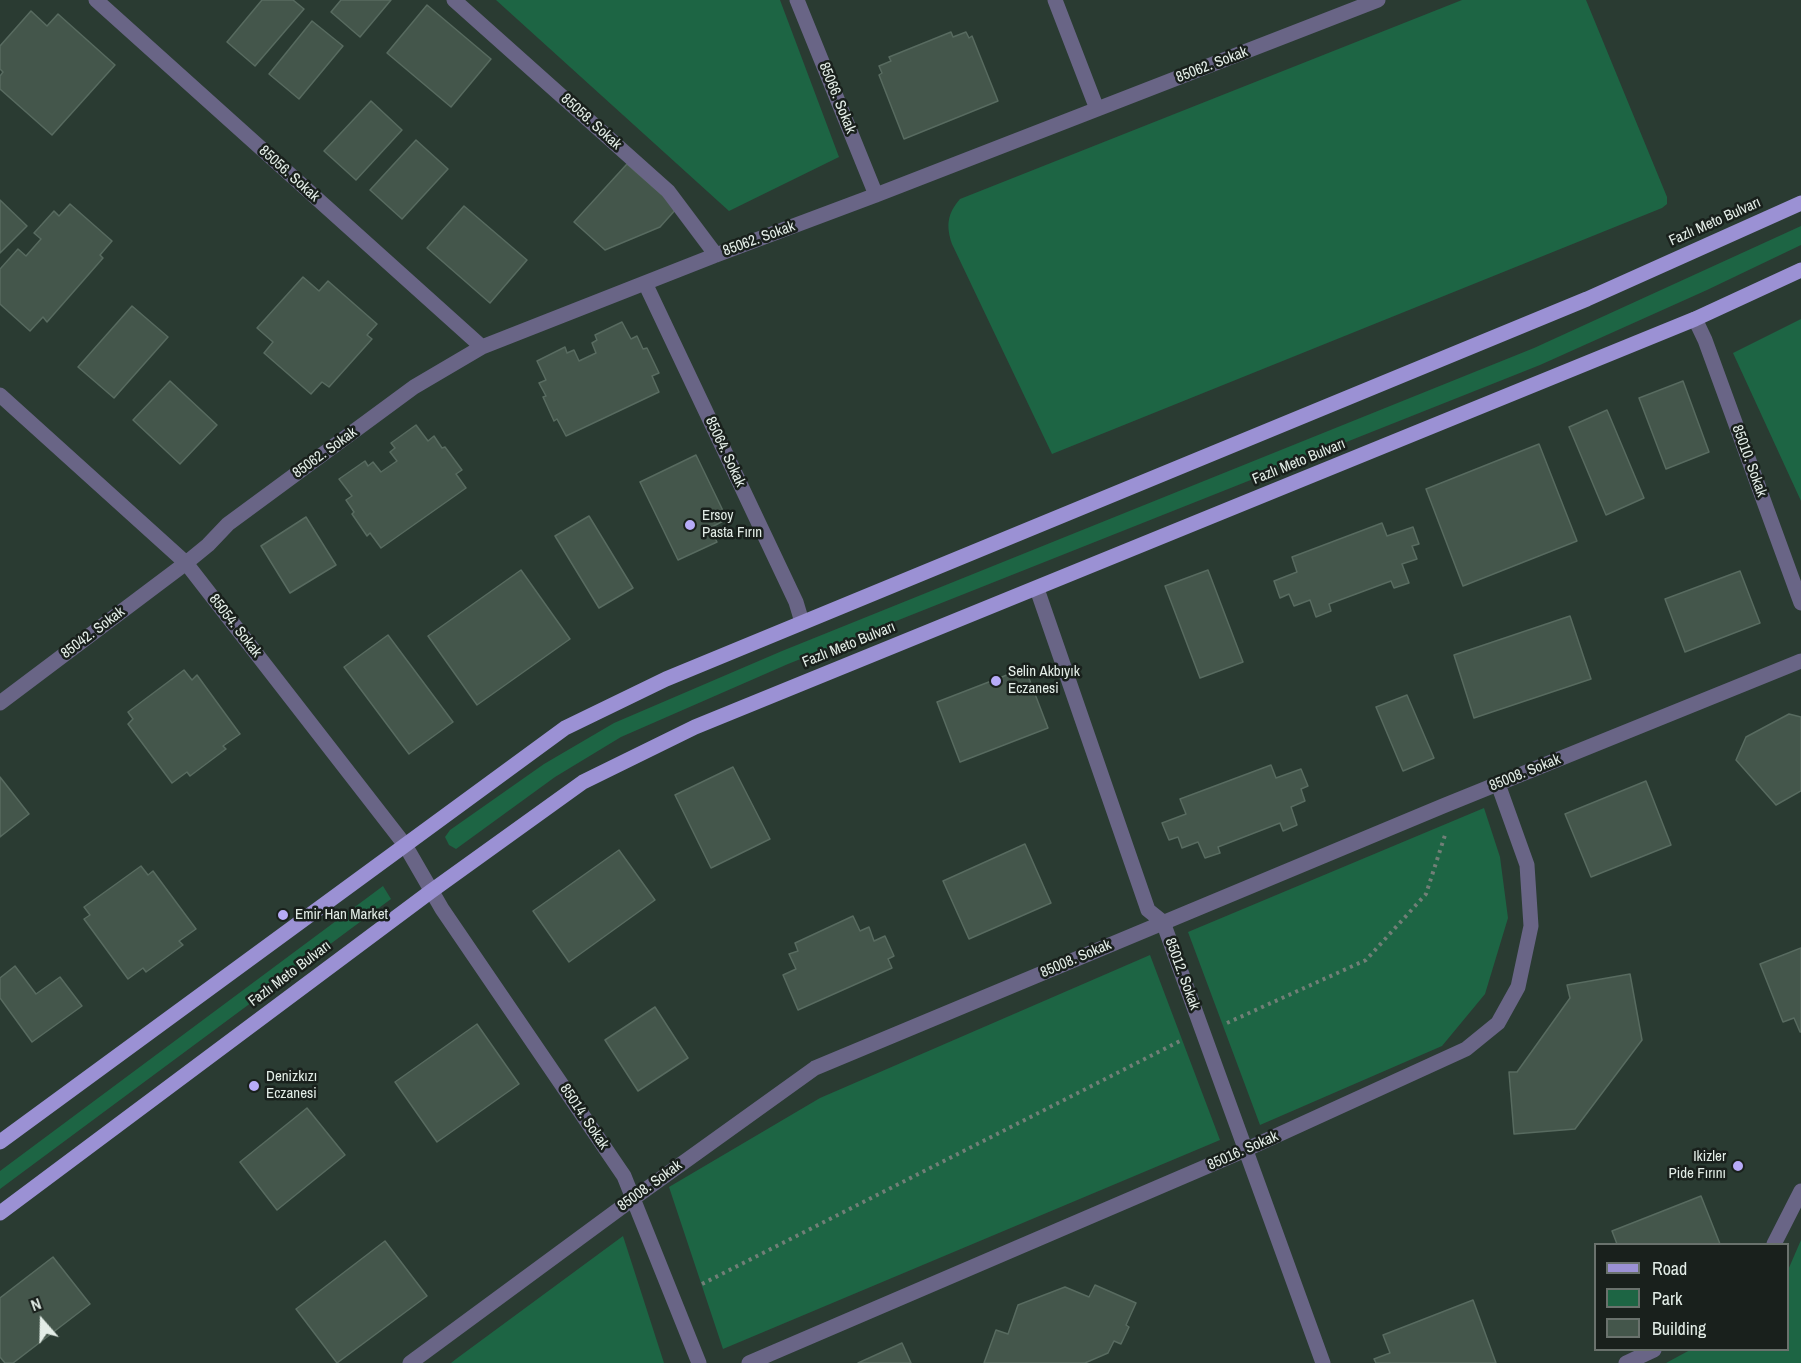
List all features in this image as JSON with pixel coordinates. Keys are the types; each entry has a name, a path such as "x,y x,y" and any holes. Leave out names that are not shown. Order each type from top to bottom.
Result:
{"main road":[{"name":"Fazlı Meto Bulvarı","path":"0,1142 565,728 666,679 1587,299 1801,203"},
{"name":"Fazlı Meto Bulvarı","path":"0,1213 430,891 583,782 695,727 1695,319 1801,270"}],"street":[{"name":"85056. Sokak","path":"96,0 483,347"},
{"name":"85058. Sokak","path":"454,0 668,190 716,255"},
{"name":"85066. Sokak","path":"797,0 876,195"},
{"path":"1055,0 1097,110"},
{"name":"85062. Sokak","path":"186,563 228,524 405,394 483,347 1378,0"},
{"name":"85064. Sokak","path":"645,283 796,602 802,622"},
{"name":"85010. Sokak","path":"1695,319 1706,340 1801,603"},
{"name":"85054. Sokak","path":"0,395 186,563 405,845 430,891"},
{"name":"85042. Sokak","path":"0,703 186,563"},
{"name":"85012. Sokak","path":"1037,589 1148,910 1163,922 1323,1363"},
{"name":"85008. Sokak","path":"410,1363 815,1068 1163,922 1801,661"},
{"name":"85016. Sokak","path":"750,1363 1245,1150 1466,1049 1498,1023 1518,987 1531,926 1527,865 1498,784"},
{"name":"85014. Sokak","path":"430,891 624,1176 699,1363"},
{"path":"1775,1243 1801,1191"},
{"path":"1626,1363 1652,1351"}],"path":[{"path":"1223,1024 1366,960 1426,894 1449,822"},
{"path":"702,1284 1182,1040"}],"green space":[{"path":"496,0 780,0 839,157 729,211"},
{"path":"1462,0 1586,0 1667,197 1667,204 1662,208 1052,454 952,244 949,220 952,210 960,199"},
{"path":"1801,226 1801,245 1707,290 1540,365 788,664 621,737 555,777 456,849 449,845 445,837 450,830 544,764 614,723 782,651 1534,348"},
{"path":"1801,319 1801,501 1733,353"},
{"path":"1484,808 1500,857 1508,918 1485,994 1442,1046 1260,1125 1188,932"},
{"path":"383,886 391,899 0,1189 0,1171"},
{"path":"1150,955 1220,1140 723,1349 669,1187 820,1098"},
{"path":"623,1236 664,1363 451,1363 456,1359"},
{"path":"1801,1240 1801,1363 1666,1363 1688,1351 1789,1351 1789,1268"}],"building":[{"path":"262,0 293,0 304,9 255,66 227,42"},
{"path":"341,0 391,0 360,37 331,12"},
{"path":"427,5 491,59 451,107 387,53"},
{"path":"31,11 47,26 58,14 115,65 52,135 0,89 0,76 3,72 0,69 0,46"},
{"path":"312,21 343,46 299,99 269,74"},
{"path":"951,32 953,37 966,32 969,38 972,36 998,101 904,139 879,75 882,73 879,66 891,61 889,57"},
{"path":"371,101 402,130 356,180 324,151"},
{"path":"416,140 448,169 402,219 370,190"},
{"path":"627,164 677,208 660,227 605,250 574,222"},
{"path":"0,200 27,226 0,253"},
{"path":"70,204 112,241 100,255 103,258 47,322 43,317 30,331 0,304 0,269 18,249 26,256 41,239 34,233 54,211 59,216"},
{"path":"464,206 527,260 490,303 427,248"},
{"path":"303,277 319,291 328,281 377,324 367,335 372,339 329,387 322,382 311,394 264,353 273,342 257,328"},
{"path":"132,306 168,337 114,398 78,367"},
{"path":"622,322 631,339 637,336 643,349 647,348 659,373 652,376 659,392 566,436 557,419 554,421 543,397 546,396 539,383 546,380 537,361 565,347 567,353 574,350 579,361 596,353 592,343 597,340 595,335"},
{"path":"170,381 217,425 180,464 133,420"},
{"path":"1683,381 1709,452 1666,469 1639,398"},
{"path":"1607,410 1644,498 1606,515 1569,427"},
{"path":"416,425 428,441 434,436 442,448 445,447 462,470 456,474 466,488 381,548 370,533 367,536 352,514 354,512 346,500 352,496 339,479 365,461 368,466 373,462 381,472 397,461 390,452 395,448 391,443"},
{"path":"1539,444 1577,541 1463,586 1426,489"},
{"path":"696,455 727,519 710,528 717,542 678,560 640,482"},
{"path":"589,516 633,588 599,608 555,536"},
{"path":"306,517 336,565 290,593 261,546"},
{"path":"1382,523 1387,536 1413,527 1419,544 1412,546 1417,559 1402,564 1409,583 1394,588 1391,581 1329,604 1331,611 1316,617 1310,600 1294,606 1289,594 1280,598 1274,581 1297,572 1292,557"},
{"path":"521,570 570,639 477,705 428,636"},
{"path":"1208,570 1243,662 1200,678 1165,586"},
{"path":"1740,571 1760,623 1685,652 1665,599"},
{"path":"1570,616 1591,679 1474,718 1454,655"},
{"path":"388,635 453,722 409,754 344,667"},
{"path":"1025,668 1048,728 960,762 937,702"},
{"path":"184,670 192,680 197,675 240,734 223,746 226,749 190,776 187,772 172,783 128,724 133,719 128,712"},
{"path":"1407,695 1434,758 1403,771 1376,707"},
{"path":"1789,714 1801,717 1801,791 1776,805 1736,760 1746,737"},
{"path":"1271,765 1276,778 1301,769 1308,786 1301,789 1305,801 1291,807 1297,825 1283,831 1280,823 1218,847 1220,853 1205,858 1198,842 1182,848 1178,837 1169,840 1162,823 1186,814 1180,799"},
{"path":"733,767 770,839 711,868 675,795"},
{"path":"0,777 29,814 0,837"},
{"path":"1646,781 1671,845 1591,877 1565,814"},
{"path":"1025,844 1051,903 969,939 943,881"},
{"path":"619,850 655,900 569,962 533,911"},
{"path":"141,866 148,875 153,871 196,929 179,941 183,945 146,972 143,968 128,979 84,919 90,915 84,907"},
{"path":"853,916 860,931 869,927 874,941 885,936 894,956 888,959 892,968 798,1010 783,975 796,969 789,954 798,951 795,943"},
{"path":"1801,948 1800,1032 1794,1018 1783,1022 1760,964"},
{"path":"15,966 36,994 60,977 82,1006 32,1042 0,998 0,978"},
{"path":"1630,974 1642,1040 1575,1129 1514,1134 1509,1072 1517,1072 1570,998 1567,985"},
{"path":"655,1007 688,1058 638,1091 605,1040"},
{"path":"477,1024 519,1084 437,1142 395,1082"},
{"path":"307,1108 345,1155 277,1210 240,1162"},
{"path":"1701,1196 1720,1243 1617,1243 1612,1231"},
{"path":"385,1241 427,1296 337,1363 296,1309"},
{"path":"53,1257 90,1304 13,1363 5,1363 0,1357 0,1298"},
{"path":"1095,1285 1136,1303 1126,1325 1129,1327 1121,1344 1114,1341 1108,1353 1085,1363 984,1363 996,1330 1008,1334 1018,1305 1065,1287 1089,1297"},
{"path":"1473,1300 1496,1363 1376,1363 1374,1359 1390,1353 1383,1335"},
{"path":"902,1343 911,1363 858,1363"}],"place":[{"name":"Ersoy Pasta Fırın","path":"690,525"},
{"name":"Selin Akbıyık Eczanesi","path":"996,681"},
{"name":"Emir Han Market","path":"283,915"},
{"name":"Denizkızı Eczanesi","path":"254,1086"},
{"name":"Ikizler Pide Fırını","path":"1738,1166"}]}
